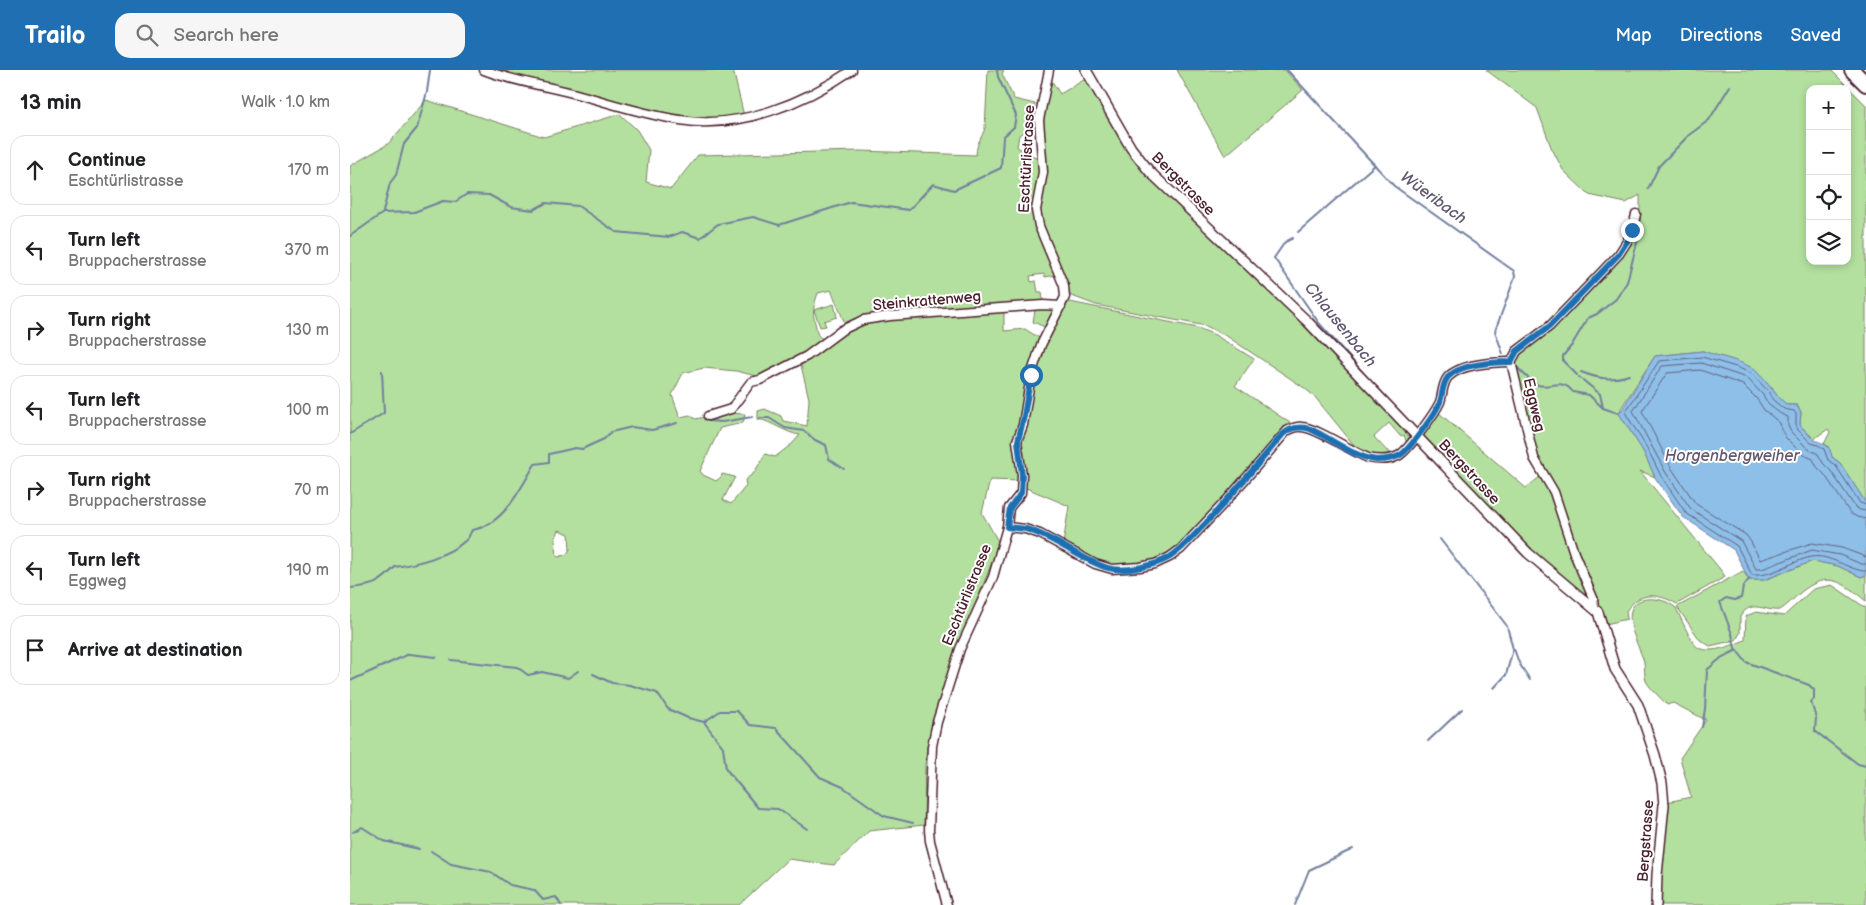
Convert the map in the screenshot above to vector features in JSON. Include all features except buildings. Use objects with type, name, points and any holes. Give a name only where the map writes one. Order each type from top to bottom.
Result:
[{"type":"highway","points":[[1852,70],[1866,84]]},
{"type":"street","points":[[484,70],[505,78],[579,94],[632,110],[681,120],[707,122],[734,120],[782,106],[834,82],[852,70]]},
{"type":"street","name":"Eschtürlistrasse","points":[[947,905],[930,841],[932,740],[960,650],[993,576],[1007,527],[1010,508],[1021,493],[1022,475],[1018,441],[1031,375],[1041,345],[1065,297],[1064,286],[1039,226],[1036,210],[1043,172],[1039,120],[1049,70]]},
{"type":"street","name":"Bergstrasse","points":[[1086,70],[1127,142],[1150,172],[1308,322],[1528,553],[1594,608],[1602,621],[1615,669],[1638,705],[1655,755],[1662,783],[1664,805],[1656,905]]},
{"type":"street","name":"Eggweg","points":[[1594,608],[1593,598],[1574,553],[1554,492],[1534,458],[1511,362],[1517,351],[1550,326],[1619,254],[1628,240],[1636,214]]},
{"type":"street","name":"Steinkrattenweg","points":[[708,416],[731,409],[751,382],[760,380],[807,356],[842,330],[863,320],[890,316],[1033,306],[1061,306]]},
{"type":"street","points":[[1007,527],[1025,529],[1040,534],[1095,564],[1112,569],[1140,568],[1156,564],[1181,549],[1283,434],[1290,429],[1303,427],[1310,429],[1357,453],[1376,460],[1392,458],[1403,453],[1437,407],[1448,376],[1478,365],[1511,362]]},
{"type":"green space","points":[[489,70],[733,70],[744,116],[720,120],[676,118]]},
{"type":"green space","points":[[988,70],[1004,70],[1002,74],[1014,99],[1035,104],[1034,110],[1038,111],[1037,124],[1019,135],[1017,147],[1037,158],[1039,162],[1039,183],[1035,198],[1056,275],[1045,277],[1044,274],[1030,276],[1031,282],[1036,281],[1038,292],[1042,292],[1043,302],[1004,307],[1004,331],[1025,329],[1041,339],[1018,431],[1020,481],[990,480],[982,513],[999,543],[950,670],[933,722],[926,757],[924,825],[869,831],[834,865],[788,859],[739,905],[350,905],[350,166],[388,144],[426,100],[544,137],[620,114],[637,130],[649,150],[646,182],[671,189],[698,155],[860,151],[976,155],[978,143],[985,128]],"holes":[[[831,290],[846,326],[825,339],[821,338],[817,333],[814,310],[818,293]],[[799,357],[809,399],[807,426],[783,421],[781,416],[765,409],[758,411],[758,419],[800,435],[775,457],[765,454],[754,473],[745,480],[746,486],[731,504],[723,500],[735,477],[722,474],[716,481],[703,475],[700,471],[720,428],[743,423],[745,414],[726,413],[695,419],[690,415],[680,417],[672,395],[683,373],[704,368],[736,371],[761,377]],[[559,530],[569,534],[570,549],[567,554],[557,556],[555,540]]]},
{"type":"green space","points":[[1177,70],[1285,70],[1303,90],[1225,156]]},
{"type":"green space","points":[[1486,70],[1831,70],[1846,85],[1806,85],[1806,265],[1851,265],[1851,90],[1866,105],[1866,503],[1840,463],[1832,457],[1828,446],[1824,444],[1830,432],[1828,429],[1814,439],[1800,425],[1801,412],[1797,405],[1787,405],[1777,396],[1772,388],[1703,351],[1655,356],[1621,408],[1620,415],[1643,451],[1655,477],[1640,471],[1725,577],[1677,604],[1656,596],[1643,597],[1626,611],[1627,619],[1606,624],[1581,562],[1557,491],[1537,457],[1514,361],[1523,349],[1554,327],[1628,248],[1637,228],[1640,228],[1640,195],[1626,203],[1589,195],[1563,170],[1551,147],[1537,108]]},
{"type":"green space","points":[[1050,78],[1060,94],[1087,78],[1135,159],[1293,312],[1410,434],[1407,444],[1404,435],[1400,436],[1389,423],[1374,437],[1392,456],[1377,457],[1358,450],[1314,396],[1303,387],[1228,337],[1206,326],[1096,305],[1069,295],[1068,287],[1042,227],[1039,214],[1040,129]]},
{"type":"green space","points":[[1070,302],[1198,328],[1215,335],[1254,359],[1235,386],[1293,425],[1189,538],[1168,556],[1144,564],[1108,567],[1063,544],[1069,506],[1024,487],[1020,443],[1034,374],[1045,341],[1064,305]]},
{"type":"green space","points":[[834,304],[837,317],[824,321],[826,326],[820,327],[814,310]]},
{"type":"green space","points":[[1045,307],[1055,310],[1048,327],[1033,322],[1035,310]]},
{"type":"green space","points":[[1438,412],[1526,488],[1541,476],[1552,494],[1590,596],[1588,598],[1534,555],[1421,437]]},
{"type":"green space","points":[[1813,561],[1838,566],[1861,577],[1866,575],[1866,601],[1842,584],[1828,580],[1820,581],[1801,592],[1780,610],[1758,607],[1749,608],[1740,617],[1740,633],[1736,640],[1710,646],[1700,640],[1677,607],[1743,571],[1749,580],[1764,580]]},
{"type":"green space","points":[[1832,585],[1866,608],[1866,905],[1662,905],[1660,896],[1667,802],[1691,797],[1680,758],[1706,720],[1673,703],[1667,705],[1648,684],[1645,679],[1644,662],[1631,626],[1630,616],[1632,608],[1637,602],[1647,599],[1670,604],[1676,608],[1696,646],[1701,649],[1713,650],[1745,640],[1746,616],[1756,612],[1784,616],[1813,589]]},
{"type":"water","name":"Horgenbergweiher","points":[[1703,351],[1737,361],[1755,370],[1787,405],[1796,405],[1801,412],[1800,425],[1812,438],[1827,446],[1832,457],[1840,463],[1866,503],[1866,575],[1861,577],[1838,566],[1813,561],[1764,580],[1749,580],[1734,550],[1683,517],[1656,479],[1643,451],[1618,412],[1621,411],[1655,356]]},
{"type":"waterway","name":"Wüeribach","points":[[383,212],[390,183],[396,175],[404,144],[417,128],[427,92],[430,70]]},
{"type":"waterway","name":"Wüeribach","points":[[350,236],[383,213],[414,212],[443,201],[455,202],[467,194],[489,195],[511,207],[533,210],[546,203],[578,206],[616,232],[669,237],[682,232],[700,238],[718,224],[753,217],[779,225],[851,202],[909,210],[933,184],[954,190],[1001,168],[1003,137],[1014,127],[1016,115],[998,77],[997,70]]},
{"type":"waterway","name":"Wüeribach","points":[[1287,70],[1394,186],[1514,271],[1515,277],[1495,331],[1503,354]]},
{"type":"waterway","points":[[1648,189],[1659,166],[1689,135],[1709,120],[1730,86]]},
{"type":"waterway","name":"Chlausenbach","points":[[1298,232],[1375,165]]},
{"type":"waterway","points":[[1573,343],[1588,318],[1597,314],[1616,299],[1627,282],[1639,235]]},
{"type":"waterway","name":"Chlausenbach","points":[[1293,238],[1285,242],[1274,258],[1319,323],[1374,385]]},
{"type":"waterway","name":"Wüeribach","points":[[1572,345],[1563,356],[1563,361],[1577,375]]},
{"type":"waterway","name":"Wüeribach","points":[[1516,366],[1535,384],[1543,386],[1564,385],[1573,392],[1589,395],[1603,408]]},
{"type":"waterway","points":[[350,434],[384,413],[382,371]]},
{"type":"waterway","name":"Wüeribach","points":[[1581,372],[1605,378],[1629,375]]},
{"type":"waterway","name":"Wüeribach","points":[[1579,377],[1600,394],[1603,408],[1618,413]]},
{"type":"waterway","points":[[708,421],[722,422],[752,417]]},
{"type":"waterway","points":[[760,418],[769,418],[785,428],[804,431],[815,440],[826,445],[829,459],[844,469]]},
{"type":"waterway","points":[[350,588],[375,583],[395,567],[413,564],[442,555],[459,546],[467,539],[472,530],[483,527],[502,514],[517,495],[535,464],[549,462],[549,454],[575,448],[582,449],[604,439],[611,432],[632,427],[652,430],[677,423]]},
{"type":"waterway","points":[[1440,539],[1507,626],[1513,649],[1506,675],[1494,688]]},
{"type":"waterway","points":[[1749,579],[1743,587],[1741,598],[1735,600],[1726,598],[1720,602],[1735,648],[1746,662],[1809,685],[1814,690],[1814,699],[1811,702],[1816,718],[1815,731],[1858,764],[1866,766]]},
{"type":"waterway","points":[[1514,649],[1519,663],[1530,680]]},
{"type":"waterway","points":[[1702,727],[1707,670],[1721,658],[1737,650]]},
{"type":"waterway","points":[[350,681],[409,654],[436,657]]},
{"type":"waterway","points":[[451,660],[517,667],[528,675],[542,672],[568,678],[578,671]]},
{"type":"waterway","points":[[593,674],[612,683],[630,685],[657,693],[668,709],[688,718],[704,722],[720,711],[737,711],[750,725],[776,728],[820,777],[843,787],[884,816],[913,823]]},
{"type":"waterway","points":[[1428,741],[1462,709]]},
{"type":"waterway","points":[[704,722],[723,747],[726,769],[758,808],[778,809],[807,829]]},
{"type":"waterway","points":[[353,832],[362,827],[384,841],[419,849]]},
{"type":"waterway","points":[[1295,905],[1309,870],[1353,849]]},
{"type":"waterway","points":[[431,851],[451,864],[491,872],[510,885],[534,890],[543,900],[556,897],[561,905]]},
{"type":"route","points":[[1031,375],[1018,441],[1022,475],[1021,493],[1010,508],[1007,527],[1025,529],[1040,534],[1095,564],[1112,569],[1140,568],[1156,564],[1181,549],[1283,434],[1290,429],[1297,427],[1310,429],[1357,453],[1376,460],[1392,458],[1403,453],[1440,402],[1443,386],[1448,376],[1478,365],[1511,362],[1517,351],[1550,326],[1619,254],[1632,230]]}]
